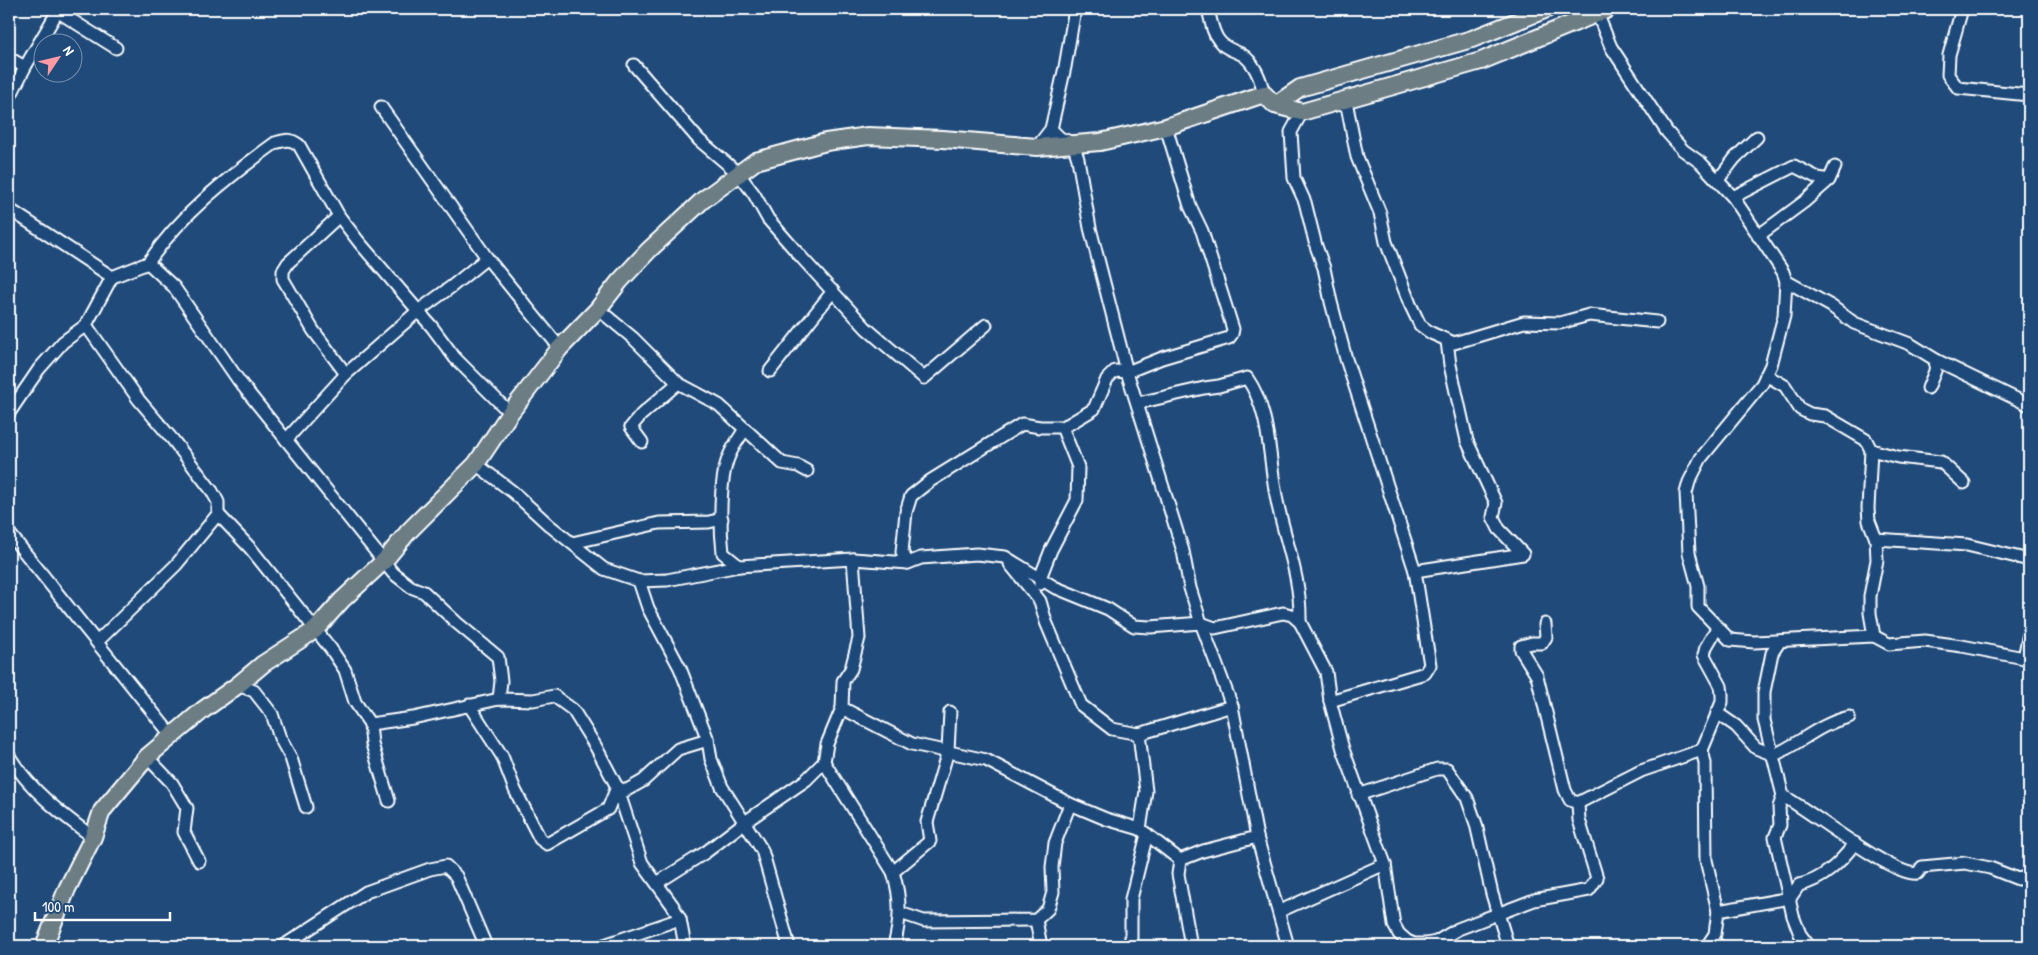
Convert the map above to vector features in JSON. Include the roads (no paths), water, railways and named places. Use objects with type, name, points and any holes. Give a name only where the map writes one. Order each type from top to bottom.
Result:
[{"type":"main road","points":[[44,946],[67,889],[93,837],[102,811],[147,757],[203,710],[238,686],[263,664],[315,630],[342,600],[385,560],[408,532],[476,464],[510,413],[560,348],[598,309],[620,282],[682,217],[756,161],[826,142],[868,136],[943,139],[1037,147],[1100,142],[1166,128],[1270,100],[1300,88],[1472,39],[1547,9]]},
{"type":"main road","points":[[1270,100],[1302,112],[1336,104],[1481,61],[1603,11]]},
{"type":"street","points":[[1037,147],[1051,129],[1065,67],[1075,9]]},
{"type":"street","points":[[1208,9],[1212,27],[1218,40],[1231,51],[1241,54],[1246,58],[1255,69],[1270,100]]},
{"type":"street","points":[[1962,9],[1949,55],[1948,75],[1958,88],[2029,95]]},
{"type":"street","points":[[9,99],[58,10],[116,48]]},
{"type":"street","points":[[1603,11],[1611,47],[1666,132],[1683,150],[1701,163],[1733,197],[1783,272],[1786,281],[1784,316],[1779,339],[1762,384],[1701,458],[1689,482],[1686,493],[1689,554],[1698,586],[1698,607],[1730,640],[1754,642],[1874,636],[1889,644],[1925,641],[2024,658],[2029,633]]},
{"type":"street","points":[[9,58],[25,67]]},
{"type":"street","points":[[634,65],[699,140],[738,173],[754,194],[768,219],[866,328],[924,378],[986,325]]},
{"type":"street","points":[[1336,104],[1347,106],[1357,157],[1380,213],[1386,242],[1420,325],[1447,341],[1454,343],[1524,322],[1560,323],[1589,314],[1657,322]]},
{"type":"street","points":[[381,107],[487,258],[560,348]]},
{"type":"street","points":[[1302,112],[1291,132],[1294,178],[1305,202],[1316,246],[1324,268],[1346,359],[1414,571],[1430,665],[1429,670],[1425,674],[1330,701]]},
{"type":"street","points":[[908,563],[902,552],[906,512],[911,496],[930,481],[1022,424],[1040,427],[1062,427],[1094,408],[1107,379],[1115,371],[1127,372],[1162,358],[1228,338],[1232,334],[1233,329],[1202,231],[1190,206],[1166,128]]},
{"type":"street","points":[[1051,129],[1060,138],[1073,144],[1078,159],[1090,228],[1127,372],[1183,551],[1190,588],[1201,623],[1232,706],[1257,837],[1280,911],[1288,946]]},
{"type":"street","points":[[1715,178],[1718,180],[1735,158],[1757,137]]},
{"type":"street","points":[[9,413],[39,369],[63,342],[86,326],[112,276],[148,263],[168,236],[196,206],[275,143],[292,140],[299,145],[339,216],[455,358],[510,413]]},
{"type":"street","points":[[1733,197],[1788,167],[1794,166],[1818,178],[1829,180]]},
{"type":"street","points":[[1758,236],[1804,202],[1829,180],[1835,167]]},
{"type":"street","points":[[9,209],[112,276]]},
{"type":"street","points":[[339,216],[288,263],[283,271],[283,279],[314,330],[346,374]]},
{"type":"street","points":[[286,440],[346,374],[418,311],[487,258]]},
{"type":"street","points":[[148,263],[174,287],[239,381],[393,572],[411,587],[424,592],[457,623],[498,657],[501,681],[499,699]]},
{"type":"street","points":[[1786,281],[1832,306],[1854,322],[1910,344],[1936,360],[2029,406]]},
{"type":"street","points":[[770,371],[833,291]]},
{"type":"street","points":[[598,309],[633,338],[678,383],[719,405],[782,464],[798,466],[807,470]]},
{"type":"street","points":[[86,326],[139,400],[212,491],[218,502],[218,514],[176,565],[97,642]]},
{"type":"street","points":[[1414,571],[1523,554],[1500,529],[1494,517],[1496,503],[1467,441],[1450,365],[1447,341]]},
{"type":"street","points":[[1928,388],[1935,371],[1936,360]]},
{"type":"street","points":[[1766,375],[1785,386],[1800,409],[1810,414],[1825,416],[1866,440],[1871,450],[1868,508],[1869,521],[1876,539],[1877,560],[1871,589],[1870,613],[1874,636]]},
{"type":"street","points":[[1138,403],[1219,386],[1247,378],[1255,390],[1262,413],[1278,509],[1296,570],[1301,599],[1300,622]]},
{"type":"street","points":[[642,442],[631,427],[641,415],[678,383]]},
{"type":"street","points":[[1062,427],[1078,467],[1077,500],[1051,550],[1040,578],[1040,601],[1046,622],[1081,705],[1112,729],[1139,734],[1232,706]]},
{"type":"street","points":[[738,566],[723,553],[722,490],[729,457],[745,429]]},
{"type":"street","points":[[1871,450],[1898,457],[1941,462],[1964,483]]},
{"type":"street","points":[[476,464],[513,492],[549,525],[604,569],[638,581],[668,580],[738,566],[853,559],[908,563],[921,558],[977,554],[1005,557],[1054,587],[1108,609],[1134,626],[1150,627],[1201,623],[1215,628],[1283,613],[1292,615],[1300,622],[1326,672],[1330,701],[1343,749],[1358,795],[1385,864],[1394,925],[1399,934],[1407,941],[1420,944],[1436,942],[1458,928],[1534,900],[1589,890],[1597,878],[1591,865],[1578,820],[1578,802]]},
{"type":"street","points":[[218,514],[252,549],[310,620],[315,630],[345,670],[355,702],[370,724],[372,744],[389,800]]},
{"type":"street","points":[[572,543],[658,523],[709,522],[722,519]]},
{"type":"street","points":[[9,533],[172,736]]},
{"type":"street","points":[[1876,539],[1967,545],[2029,560]]},
{"type":"street","points":[[1005,557],[1040,601]]},
{"type":"street","points":[[657,882],[706,852],[745,822],[806,780],[824,762],[827,744],[842,708],[843,681],[851,669],[859,638],[853,559]]},
{"type":"street","points":[[638,581],[648,608],[660,627],[680,668],[708,740],[711,759],[722,786],[762,850],[789,946]]},
{"type":"street","points":[[1545,624],[1546,637],[1542,643],[1528,644],[1522,646],[1521,650],[1537,676],[1565,790],[1570,800],[1578,802],[1641,771],[1702,750]]},
{"type":"street","points":[[1715,945],[1709,943],[1715,934],[1718,911],[1706,860],[1705,763],[1702,750],[1722,702],[1721,686],[1704,654],[1717,628]]},
{"type":"street","points":[[1780,641],[1772,653],[1764,692],[1764,720],[1783,796],[1779,807],[1780,825],[1775,837],[1793,916],[1800,934],[1809,946]]},
{"type":"street","points":[[238,686],[254,691],[272,714],[280,738],[291,758],[306,807]]},
{"type":"street","points":[[370,724],[413,718],[499,699],[533,700],[554,696],[573,710],[617,787],[642,863],[657,882],[680,919],[685,946]]},
{"type":"street","points":[[469,705],[502,756],[515,790],[540,839],[547,844],[608,809],[617,787]]},
{"type":"street","points":[[842,708],[912,744],[986,760],[1070,804],[1144,832],[1180,860]]},
{"type":"street","points":[[893,872],[930,841],[927,822],[948,751],[950,712]]},
{"type":"street","points":[[1717,713],[1736,726],[1756,748],[1774,755],[1786,750],[1818,728],[1835,720],[1849,717]]},
{"type":"street","points":[[1131,946],[1131,899],[1144,832],[1146,791],[1139,734]]},
{"type":"street","points":[[617,787],[625,791],[643,781],[678,749],[708,740]]},
{"type":"street","points":[[9,756],[17,769],[50,805],[93,837]]},
{"type":"street","points":[[147,757],[172,783],[187,808],[184,832],[199,861]]},
{"type":"street","points":[[824,762],[893,872],[899,892],[900,913],[894,946]]},
{"type":"street","points":[[1358,795],[1437,769],[1447,769],[1467,798],[1476,824],[1492,894],[1500,914],[1508,946]]},
{"type":"street","points":[[1783,796],[1882,860],[1913,874],[1922,867],[1965,863],[1990,868],[2018,879],[2029,876]]},
{"type":"street","points":[[900,913],[924,921],[1036,920],[1048,909],[1053,892],[1052,867],[1055,843],[1070,804]]},
{"type":"street","points":[[1180,860],[1203,851],[1257,837]]},
{"type":"street","points":[[1718,911],[1790,898],[1799,886],[1813,882],[1827,873],[1845,857],[1855,843]]},
{"type":"street","points":[[1180,860],[1180,883],[1191,946]]},
{"type":"street","points":[[1280,911],[1385,864]]},
{"type":"street","points":[[283,946],[366,892],[430,869],[446,866],[456,876],[486,946]]},
{"type":"street","points":[[600,946],[680,919]]},
{"type":"street","points":[[1036,920],[1041,946]]}]
